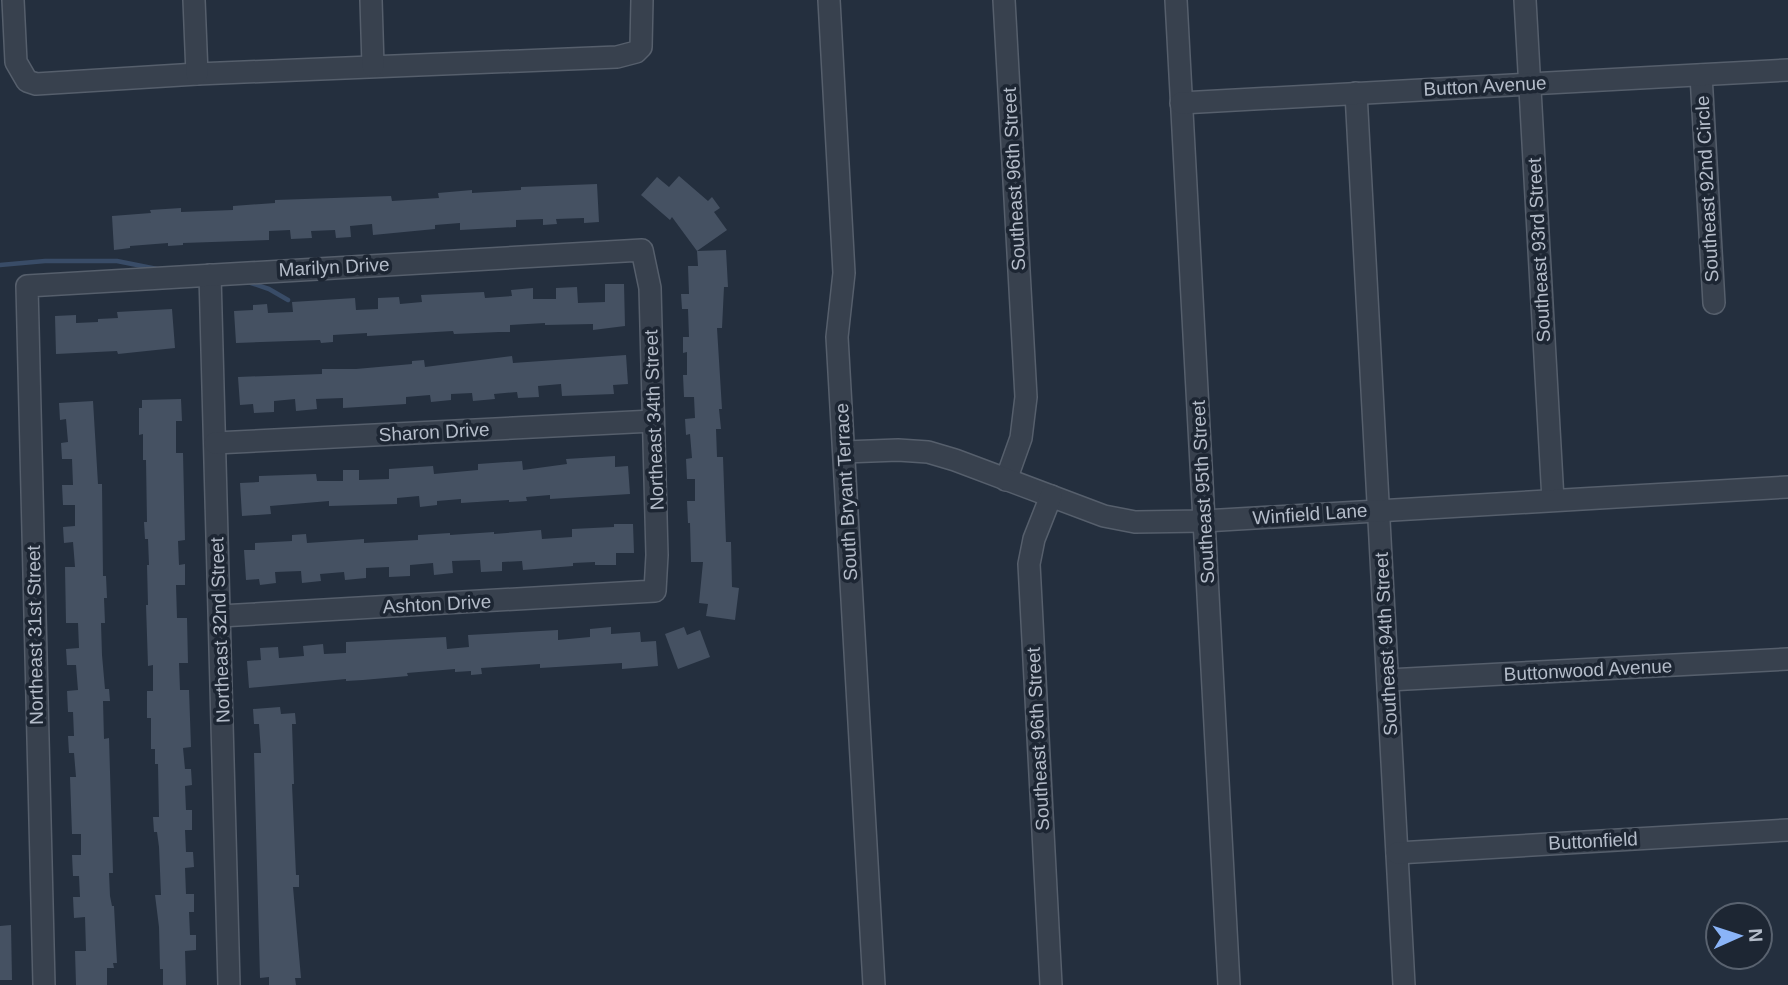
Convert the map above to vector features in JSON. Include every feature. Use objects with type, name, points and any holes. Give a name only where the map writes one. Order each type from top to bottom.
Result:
[{"type":"street","points":[[13,0],[16,62],[27,81],[36,84],[627,55],[641,47],[642,0]]},
{"type":"street","points":[[194,0],[197,74]]},
{"type":"street","points":[[370,0],[373,66]]},
{"type":"street","name":"South Bryant Terrace","points":[[829,0],[844,256],[837,337],[874,985]]},
{"type":"street","name":"Southeast 96th Street","points":[[1004,0],[1026,397],[1021,438],[1006,481]]},
{"type":"street","name":"Southeast 95th Street","points":[[1175,0],[1229,985]]},
{"type":"street","name":"Southeast 93rd Street","points":[[1525,0],[1553,500]]},
{"type":"street","name":"Button Avenue","points":[[1181,103],[1788,70]]},
{"type":"street","name":"Southeast 92nd Circle","points":[[1701,75],[1714,303]]},
{"type":"street","name":"Southeast 94th Street","points":[[1356,93],[1404,985]]},
{"type":"street","name":"Marilyn Drive","points":[[27,286],[56,282],[642,250]]},
{"type":"street","name":"Northeast 34th Street","points":[[642,250],[650,288],[657,555],[655,591]]},
{"type":"street","name":"Northeast 32nd Street","points":[[210,275],[229,985]]},
{"type":"street","name":"Northeast 31st Street","points":[[27,286],[44,985]]},
{"type":"street","name":"Sharon Drive","points":[[215,443],[653,421]]},
{"type":"street","name":"Winfield Lane","points":[[844,452],[928,452],[1104,516],[1135,522],[1204,521],[1788,487]]},
{"type":"street","name":"Southeast 96th Street","points":[[1051,496],[1034,539],[1029,564],[1051,985]]},
{"type":"street","name":"Ashton Drive","points":[[219,616],[655,591]]},
{"type":"street","name":"Buttonwood Avenue","points":[[1388,680],[1788,659]]},
{"type":"street","name":"Buttonfield","points":[[1397,853],[1788,831]]},
{"type":"building","points":[[679,176],[708,201],[712,197],[720,208],[714,212],[727,230],[697,251],[672,217],[670,220],[641,195],[657,177],[669,187]]},
{"type":"building","points":[[597,184],[599,222],[584,223],[584,218],[556,219],[557,224],[543,225],[543,219],[516,220],[516,227],[460,230],[460,223],[435,225],[435,229],[373,235],[372,224],[350,226],[351,237],[336,238],[335,230],[311,231],[312,238],[291,239],[290,230],[269,231],[269,240],[183,243],[168,246],[168,243],[114,250],[112,216],[151,213],[150,210],[233,210],[233,206],[275,203],[275,200],[391,196],[392,201],[439,198],[438,193],[472,190],[472,193],[521,190],[521,187]]},
{"type":"building","points":[[726,250],[728,287],[724,287],[722,328],[717,328],[721,429],[716,429],[717,457],[723,457],[726,542],[731,542],[732,587],[739,588],[735,620],[706,616],[708,604],[699,603],[703,562],[691,562],[687,501],[695,501],[695,479],[687,479],[686,459],[692,458],[690,434],[686,435],[685,419],[695,418],[694,397],[684,397],[683,375],[687,375],[687,352],[683,353],[683,337],[689,337],[688,309],[682,309],[681,294],[689,294],[688,266],[698,266],[697,251]]},
{"type":"building","points":[[605,284],[624,284],[625,326],[593,330],[593,324],[545,323],[510,325],[510,332],[454,334],[453,331],[367,336],[367,333],[333,335],[333,342],[321,343],[320,340],[236,343],[234,311],[253,310],[253,305],[267,304],[268,313],[293,312],[292,302],[355,298],[356,310],[378,309],[378,298],[399,297],[400,304],[422,302],[421,295],[484,292],[485,298],[512,296],[511,290],[533,288],[533,299],[556,299],[556,288],[577,287],[578,303],[605,302]]},
{"type":"building","points":[[172,309],[175,348],[118,354],[117,351],[56,354],[55,316],[76,315],[76,323],[98,322],[98,319],[118,318],[117,312]]},
{"type":"building","points":[[626,355],[628,384],[613,385],[614,394],[562,396],[561,384],[538,386],[539,397],[518,398],[517,392],[494,394],[495,399],[473,401],[472,393],[451,394],[451,400],[431,402],[430,395],[406,397],[406,404],[343,408],[343,398],[316,399],[317,409],[296,411],[295,399],[274,401],[274,412],[254,413],[253,404],[240,405],[238,377],[322,374],[322,369],[356,369],[412,364],[412,361],[424,360],[425,367],[512,356],[513,363]]},
{"type":"building","points":[[181,399],[182,421],[176,421],[176,453],[183,453],[185,540],[178,541],[179,565],[185,564],[185,585],[176,585],[177,618],[187,618],[188,663],[179,663],[180,690],[189,690],[191,747],[183,748],[185,769],[191,769],[192,785],[185,786],[186,810],[192,810],[192,830],[185,830],[186,852],[193,852],[194,867],[185,868],[186,894],[194,894],[194,912],[189,912],[190,935],[196,935],[196,950],[185,951],[186,985],[163,985],[155,895],[161,895],[159,847],[153,817],[159,817],[158,764],[155,764],[155,749],[151,749],[151,718],[147,718],[147,691],[153,691],[153,665],[148,666],[146,605],[149,565],[144,522],[147,522],[146,460],[143,460],[143,434],[139,435],[139,408],[142,408],[142,400]]},
{"type":"building","points":[[93,401],[98,484],[102,484],[103,576],[106,576],[107,598],[104,598],[105,623],[101,623],[105,689],[109,689],[110,701],[103,701],[104,739],[109,738],[113,873],[109,873],[117,963],[113,963],[114,968],[107,968],[107,985],[76,985],[75,951],[86,951],[85,917],[74,918],[73,897],[80,897],[79,876],[73,876],[72,855],[81,855],[81,834],[72,834],[70,777],[76,777],[74,753],[69,753],[68,736],[74,736],[73,712],[68,712],[67,691],[78,690],[76,665],[67,665],[66,649],[79,648],[78,623],[66,623],[65,567],[75,567],[73,542],[64,543],[63,527],[75,526],[75,505],[63,505],[62,485],[73,485],[72,459],[62,459],[61,443],[68,442],[66,419],[60,420],[59,403]]},
{"type":"building","points":[[615,456],[615,467],[628,466],[630,494],[550,499],[550,495],[509,502],[461,503],[461,499],[437,501],[437,505],[420,507],[419,496],[397,498],[397,504],[329,506],[329,501],[270,506],[271,514],[242,516],[240,483],[259,482],[259,476],[316,474],[317,481],[343,481],[343,470],[359,470],[359,480],[389,479],[389,469],[433,466],[434,474],[478,470],[478,464],[522,461],[523,470],[567,464],[566,459]]},
{"type":"building","points":[[614,524],[633,524],[634,553],[616,553],[616,565],[573,563],[573,566],[523,570],[522,561],[502,562],[502,571],[481,572],[480,560],[452,561],[453,573],[434,575],[433,563],[410,565],[410,576],[389,577],[389,567],[366,568],[366,578],[345,580],[344,572],[320,574],[321,581],[302,583],[301,571],[275,572],[276,583],[260,585],[259,579],[246,580],[244,550],[255,550],[255,543],[292,541],[292,535],[306,534],[307,543],[364,539],[364,543],[418,540],[418,535],[541,530],[542,539],[572,537],[572,529],[614,527]]},
{"type":"building","points":[[611,627],[611,634],[640,632],[641,642],[656,641],[658,666],[622,669],[622,663],[540,668],[540,664],[481,668],[482,674],[471,675],[471,671],[455,672],[455,669],[407,673],[408,676],[249,688],[247,661],[261,660],[260,648],[278,647],[279,658],[304,656],[303,646],[323,644],[324,654],[346,653],[346,642],[446,637],[447,649],[469,647],[468,635],[558,630],[558,640],[590,637],[590,629]]},
{"type":"building","points":[[684,627],[687,635],[700,630],[710,657],[678,669],[665,634]]},
{"type":"building","points":[[280,707],[281,714],[295,713],[296,724],[292,724],[292,784],[296,875],[299,875],[299,887],[293,887],[301,978],[295,978],[296,985],[269,985],[269,977],[260,978],[254,753],[261,753],[259,724],[254,724],[253,709]]},
{"type":"building","points":[[11,925],[12,980],[0,980],[0,926]]},
{"type":"waterway","points":[[0,265],[45,261],[117,261],[157,269]]},
{"type":"waterway","points":[[248,282],[269,289],[288,300]]}]
